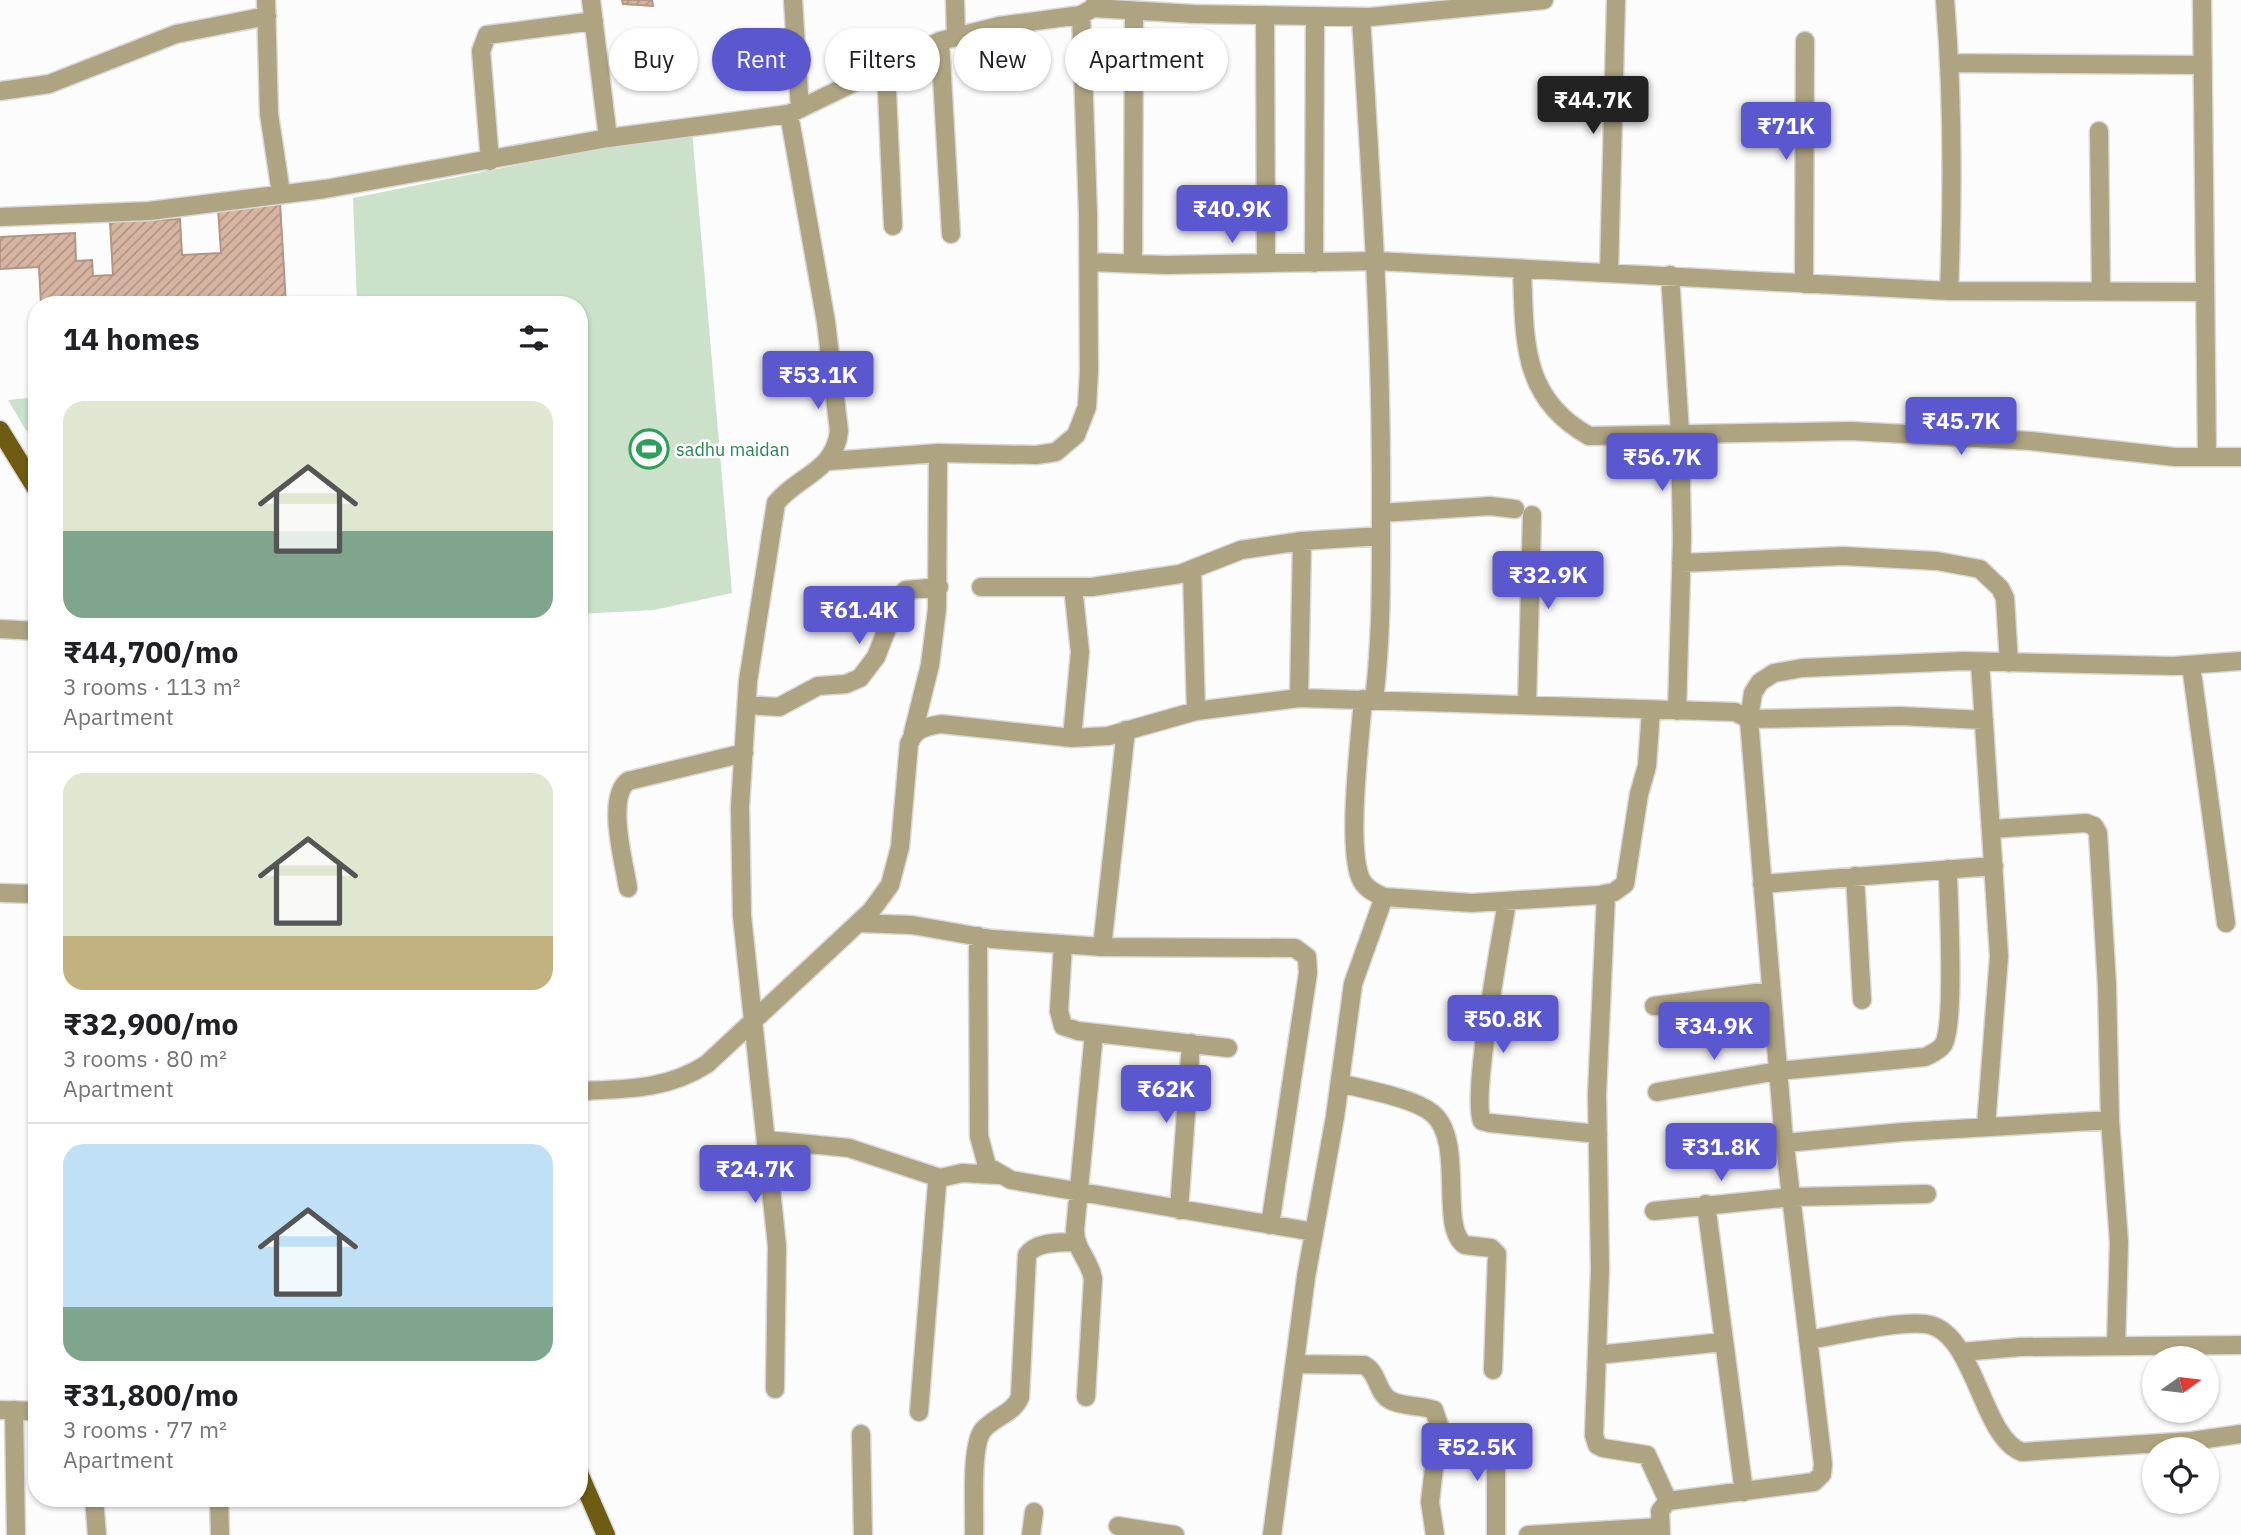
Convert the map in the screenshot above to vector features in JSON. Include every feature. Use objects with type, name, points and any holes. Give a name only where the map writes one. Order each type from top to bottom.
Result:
[{"type":"main road","points":[[0,430],[28,475]]},
{"type":"main road","points":[[588,1493],[606,1535]]},
{"type":"street","points":[[591,0],[608,138]]},
{"type":"street","points":[[775,1390],[778,1246],[742,916],[740,807],[747,705],[776,503],[788,488],[830,461],[837,449],[838,409],[794,111],[793,0]]},
{"type":"street","points":[[951,234],[948,39],[955,0]]},
{"type":"street","points":[[940,43],[999,26],[1090,8],[1265,15],[1325,11],[1361,17],[1434,5],[1545,0]]},
{"type":"street","points":[[1609,273],[1616,0]]},
{"type":"street","points":[[1945,0],[1950,63],[1952,209],[1949,290]]},
{"type":"street","points":[[2202,0],[2207,457]]},
{"type":"street","points":[[0,91],[49,84],[176,34],[266,8],[269,114],[281,193]]},
{"type":"street","points":[[830,461],[938,453],[1036,455],[1056,452],[1076,435],[1087,407],[1090,371],[1090,8]]},
{"type":"street","points":[[1133,11],[1133,264]]},
{"type":"street","points":[[1314,263],[1325,11]]},
{"type":"street","points":[[1265,15],[1266,263]]},
{"type":"street","points":[[1361,17],[1376,261],[1381,537],[1380,654],[1369,700],[1356,800],[1360,878],[1371,892],[1384,898],[1507,902],[1606,894],[1625,884],[1639,794],[1647,766],[1651,710]]},
{"type":"street","points":[[490,161],[481,51],[487,35],[594,21]]},
{"type":"street","points":[[1804,284],[1805,41]]},
{"type":"street","points":[[1950,63],[2203,65]]},
{"type":"street","points":[[0,217],[149,211],[281,193],[490,161],[608,138],[794,111],[837,91]]},
{"type":"street","points":[[887,91],[893,226]]},
{"type":"street","points":[[2099,131],[2101,292]]},
{"type":"street","points":[[1089,262],[1133,264],[1376,261],[1949,290],[2205,292]]},
{"type":"street","points":[[1522,270],[1525,350],[1531,369],[1541,391],[1572,427],[1589,436],[1602,438],[1680,433],[1851,431],[2032,441],[2175,457],[2241,457]]},
{"type":"street","points":[[1670,275],[1680,433],[1681,563],[1677,711]]},
{"type":"street","points":[[588,1091],[654,1087],[686,1077],[707,1063],[858,923],[890,885],[900,847],[909,744],[930,665],[939,587],[938,453]]},
{"type":"street","points":[[1381,513],[1490,506],[1523,512],[1527,705]]},
{"type":"street","points":[[981,587],[1092,587],[1192,570],[1241,550],[1302,541],[1381,537]]},
{"type":"street","points":[[1299,698],[1302,541]]},
{"type":"street","points":[[1681,563],[1843,556],[1937,561],[1980,569],[2000,588],[2005,598],[2009,663]]},
{"type":"street","points":[[1192,570],[1196,711]]},
{"type":"street","points":[[747,705],[779,707],[818,687],[846,684],[860,678],[876,657],[899,598],[906,590],[939,587]]},
{"type":"street","points":[[1072,738],[1080,652],[1073,587]]},
{"type":"street","points":[[0,629],[28,631]]},
{"type":"street","points":[[1528,1535],[1660,1531],[1660,1511],[1668,1501],[1814,1482],[1822,1474],[1785,1143],[1748,719],[1753,693],[1760,682],[1774,673],[1802,668],[1980,662],[2191,665],[2241,661]]},
{"type":"street","points":[[1980,662],[1998,956],[1986,1126]]},
{"type":"street","points":[[2191,665],[2226,923]]},
{"type":"street","points":[[913,733],[941,724],[1072,738],[1108,736],[1196,711],[1299,698],[1735,712],[1748,719],[1900,716],[1984,720]]},
{"type":"street","points":[[1102,947],[1126,730]]},
{"type":"street","points":[[628,888],[618,822],[617,797],[620,787],[628,781],[744,753]]},
{"type":"street","points":[[1992,829],[2086,823],[2094,826],[2098,833],[2107,986],[2110,1120],[2119,1242],[2116,1346]]},
{"type":"street","points":[[1762,884],[1994,866]]},
{"type":"street","points":[[1657,1092],[1778,1071],[1925,1057],[1943,1045],[1949,1001],[1948,869]]},
{"type":"street","points":[[1855,876],[1862,1000]]},
{"type":"street","points":[[0,893],[28,894]]},
{"type":"street","points":[[1606,894],[1598,1134],[1600,1269],[1594,1435],[1597,1445],[1647,1455],[1653,1463],[1668,1501]]},
{"type":"street","points":[[1272,1535],[1314,1232],[1340,1083],[1353,984],[1384,898]]},
{"type":"street","points":[[1507,902],[1480,1080],[1478,1112],[1482,1121],[1490,1124],[1598,1134]]},
{"type":"street","points":[[858,923],[912,925],[978,936],[1102,947],[1295,948],[1307,957],[1308,973],[1270,1225]]},
{"type":"street","points":[[978,936],[979,1136],[988,1166],[997,1175]]},
{"type":"street","points":[[1063,944],[1059,1012],[1063,1026],[1094,1033],[1228,1048]]},
{"type":"street","points":[[1654,1006],[1771,991]]},
{"type":"street","points":[[1086,1397],[1093,1279],[1091,1268],[1075,1242],[1077,1192],[1094,1033]]},
{"type":"street","points":[[1179,1209],[1191,1043]]},
{"type":"street","points":[[1340,1083],[1420,1105],[1441,1121],[1449,1153],[1455,1234],[1465,1245],[1491,1248],[1497,1254],[1493,1370]]},
{"type":"street","points":[[1785,1143],[1986,1126],[2110,1120]]},
{"type":"street","points":[[768,1140],[849,1148],[940,1178],[962,1173],[997,1175],[1077,1192],[1314,1232]]},
{"type":"street","points":[[919,1412],[934,1195],[940,1178]]},
{"type":"street","points":[[1654,1211],[1792,1197],[1927,1194]]},
{"type":"street","points":[[1706,1204],[1744,1492]]},
{"type":"street","points":[[974,1535],[978,1439],[992,1422],[1017,1405],[1020,1397],[1027,1255],[1031,1249],[1038,1246],[1075,1242]]},
{"type":"street","points":[[1808,1340],[1927,1324],[1940,1330],[1961,1352],[2010,1448],[2022,1452],[2192,1441],[2241,1434]]},
{"type":"street","points":[[1597,1355],[1723,1342]]},
{"type":"street","points":[[1961,1352],[2020,1347],[2241,1345]]},
{"type":"street","points":[[1295,1364],[1356,1363],[1371,1369],[1382,1394],[1391,1401],[1434,1410],[1439,1425],[1430,1502],[1435,1535]]},
{"type":"street","points":[[16,1535],[7,1410],[28,1411]]},
{"type":"street","points":[[861,1434],[863,1535]]},
{"type":"street","points":[[1436,1450],[1490,1459],[1496,1466],[1496,1535]]},
{"type":"street","points":[[95,1507],[97,1535]]},
{"type":"street","points":[[219,1507],[220,1535]]},
{"type":"street","points":[[1031,1535],[1034,1512]]},
{"type":"street","points":[[1118,1526],[1175,1535]]},
{"type":"green space","name":"sadhu maidan","points":[[692,130],[732,593],[654,610],[588,614],[588,296],[357,296],[353,198]]},
{"type":"green space","points":[[28,398],[28,434],[8,400]]},
{"type":"building","points":[[622,0],[652,0],[653,6],[623,4]]},
{"type":"building","points":[[280,203],[286,296],[41,296],[39,267],[0,269],[0,237],[75,233],[76,261],[92,260],[93,276],[113,275],[110,222],[180,219],[182,255],[221,253],[218,207]]},
{"type":"place","name":"sadhu maidan","points":[[649,449]]}]
